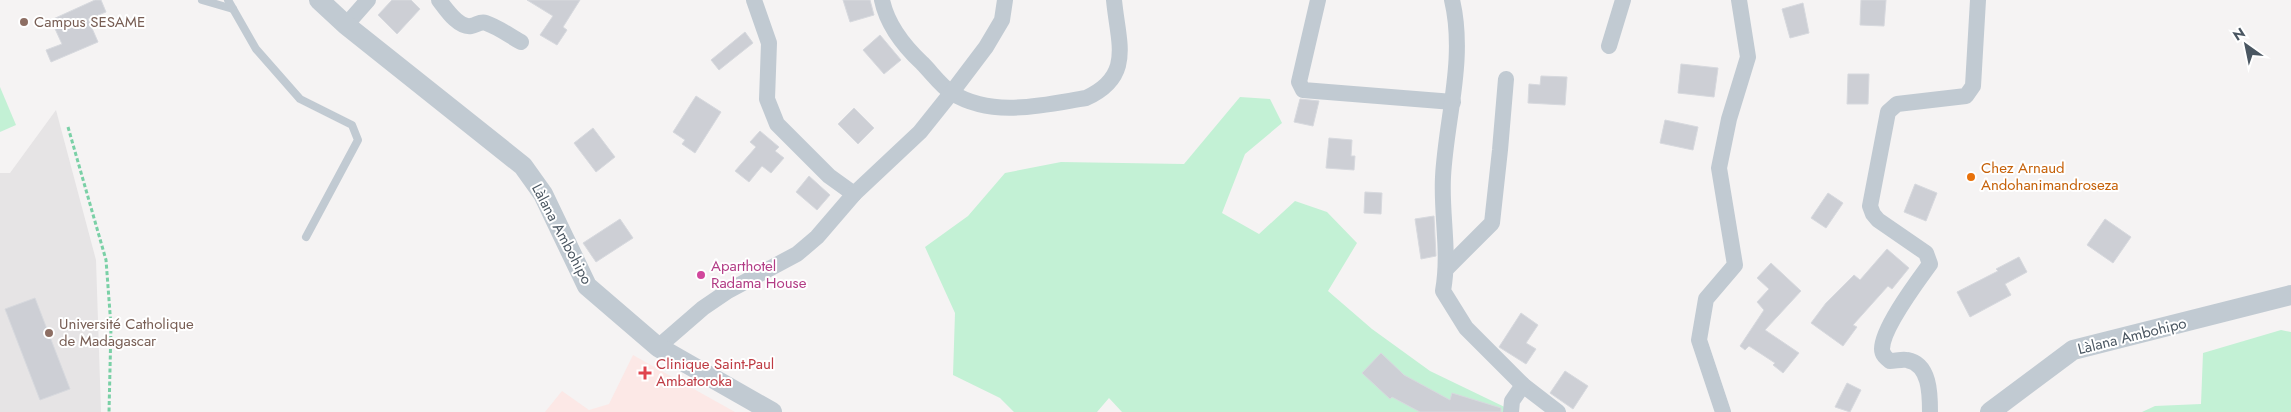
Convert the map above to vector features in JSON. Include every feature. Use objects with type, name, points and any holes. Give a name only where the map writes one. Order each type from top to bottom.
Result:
[{"type":"street","name":"Làlana Ambohipo","points":[[319,0],[346,25],[523,166],[543,194],[587,286],[658,347],[772,412]]},
{"type":"street","points":[[346,25],[368,0]]},
{"type":"street","points":[[440,0],[448,12],[462,24],[471,26],[480,22],[487,23],[521,42]]},
{"type":"street","points":[[754,0],[769,43],[767,99],[777,124],[829,176],[854,194]]},
{"type":"street","points":[[882,0],[884,12],[909,51],[952,92],[981,105],[1015,109],[1086,98],[1097,93],[1116,75],[1120,64],[1114,0]]},
{"type":"street","points":[[658,347],[703,308],[728,291],[797,254],[817,237],[854,194],[920,132],[952,92],[986,47],[1002,20],[1005,0]]},
{"type":"street","points":[[1318,0],[1299,82],[1303,90],[1453,102]]},
{"type":"street","points":[[1452,0],[1458,30],[1453,102],[1443,178],[1447,268],[1443,291],[1466,328],[1523,386],[1558,412]]},
{"type":"street","points":[[1609,46],[1624,0]]},
{"type":"street","points":[[1723,412],[1699,340],[1706,299],[1735,265],[1720,168],[1729,119],[1748,57],[1739,0]]},
{"type":"street","points":[[1930,412],[1930,391],[1926,378],[1917,365],[1907,360],[1890,361],[1884,357],[1882,350],[1886,332],[1930,264],[1929,260],[1926,253],[1878,220],[1870,206],[1888,112],[1897,104],[1966,96],[1974,86],[1978,0]]},
{"type":"street","points":[[1447,268],[1492,223],[1506,78]]},
{"type":"street","name":"Làlana Ambohipo","points":[[1990,412],[2073,350],[2291,296]]},
{"type":"street","points":[[1511,412],[1512,401],[1523,386]]},
{"type":"lane","points":[[202,0],[233,9]]},
{"type":"lane","points":[[228,0],[256,49],[300,99],[352,125],[358,140],[306,237]]},
{"type":"path","points":[[68,127],[106,260],[111,326],[110,412]]},
{"type":"shaded area","name":"Université Catholique de Madagascar","points":[[56,110],[96,260],[101,412],[0,412],[0,173],[10,173]]},
{"type":"shaded area","name":"Clinique Saint-Paul Ambatoroka","points":[[633,355],[735,412],[545,412],[562,391],[589,410],[609,404]]},
{"type":"green space","points":[[0,87],[16,125],[0,132]]},
{"type":"green space","points":[[1240,97],[1270,99],[1282,123],[1245,154],[1222,213],[1259,234],[1295,201],[1327,212],[1357,243],[1328,291],[1372,329],[1430,371],[1515,412],[1122,412],[1109,398],[1097,412],[1014,412],[1000,398],[953,375],[955,313],[925,247],[968,216],[1005,173],[1061,162],[1184,164]]},
{"type":"green space","points":[[2281,330],[2291,332],[2291,412],[2142,412],[2155,406],[2201,404],[2203,353]]},
{"type":"building","points":[[95,0],[101,0],[106,12],[88,19],[98,42],[51,62],[46,50],[62,44],[51,20]]},
{"type":"building","points":[[392,0],[411,0],[420,9],[397,34],[378,15]]},
{"type":"building","points":[[527,0],[580,0],[563,27],[567,30],[557,45],[540,35],[553,16]]},
{"type":"building","points":[[843,0],[870,0],[874,15],[850,22]]},
{"type":"building","points":[[1861,0],[1886,0],[1884,26],[1860,25]]},
{"type":"building","points":[[1803,3],[1809,33],[1790,38],[1782,9]]},
{"type":"building","points":[[745,32],[753,43],[719,70],[711,60]]},
{"type":"building","points":[[880,35],[901,60],[884,74],[863,50]]},
{"type":"building","points":[[1681,64],[1718,68],[1714,97],[1678,93]]},
{"type":"building","points":[[1848,74],[1869,74],[1868,104],[1847,104]]},
{"type":"building","points":[[1541,76],[1567,77],[1565,105],[1528,103],[1529,84],[1540,85]]},
{"type":"building","points":[[696,96],[721,112],[695,153],[682,144],[685,140],[673,132]]},
{"type":"building","points":[[1300,99],[1319,101],[1313,126],[1294,122]]},
{"type":"building","points":[[854,108],[874,128],[858,144],[838,124]]},
{"type":"building","points":[[1665,120],[1698,127],[1693,150],[1660,143]]},
{"type":"building","points":[[593,128],[615,157],[596,172],[574,143]]},
{"type":"building","points":[[760,131],[779,147],[775,151],[784,158],[771,173],[762,166],[749,182],[735,171],[756,147],[750,142]]},
{"type":"building","points":[[1329,138],[1352,140],[1351,156],[1355,156],[1354,170],[1326,168]]},
{"type":"building","points":[[809,176],[830,195],[817,210],[796,192]]},
{"type":"building","points":[[1915,184],[1937,193],[1926,221],[1904,212]]},
{"type":"building","points":[[1365,192],[1382,193],[1381,214],[1364,213]]},
{"type":"building","points":[[1828,193],[1843,203],[1826,228],[1811,218]]},
{"type":"building","points":[[1434,216],[1436,256],[1421,259],[1415,219]]},
{"type":"building","points":[[620,219],[633,238],[596,262],[583,243]]},
{"type":"building","points":[[2105,219],[2131,237],[2113,263],[2087,245]]},
{"type":"building","points":[[1887,249],[1909,268],[1892,289],[1888,286],[1853,325],[1857,327],[1843,346],[1811,323],[1826,303],[1854,275],[1860,280]]},
{"type":"building","points":[[2019,257],[2027,272],[2005,284],[2011,295],[1970,317],[1957,292],[1998,271],[1996,269]]},
{"type":"building","points":[[1771,263],[1801,291],[1765,330],[1799,353],[1783,373],[1773,365],[1775,363],[1749,346],[1745,350],[1740,346],[1764,310],[1757,302],[1769,289],[1757,278]]},
{"type":"building","points":[[35,298],[70,389],[40,400],[5,309]]},
{"type":"building","points":[[1521,313],[1538,325],[1526,343],[1536,349],[1526,364],[1499,347]]},
{"type":"building","points":[[1381,353],[1404,375],[1450,400],[1452,393],[1501,408],[1501,412],[1420,412],[1392,397],[1390,399],[1362,373]]},
{"type":"building","points":[[1565,371],[1588,386],[1573,409],[1550,393]]},
{"type":"building","points":[[1847,383],[1861,390],[1850,412],[1835,407]]},
{"type":"place","name":"Campus SESAME","points":[[24,22]]},
{"type":"place","name":"Chez Arnaud Andohanimandroseza","points":[[1971,177]]},
{"type":"place","name":"Aparthotel Radama House","points":[[701,275]]},
{"type":"place","name":"Université Catholique de Madagascar","points":[[49,333]]},
{"type":"place","name":"Clinique Saint-Paul Ambatoroka","points":[[645,373]]}]
